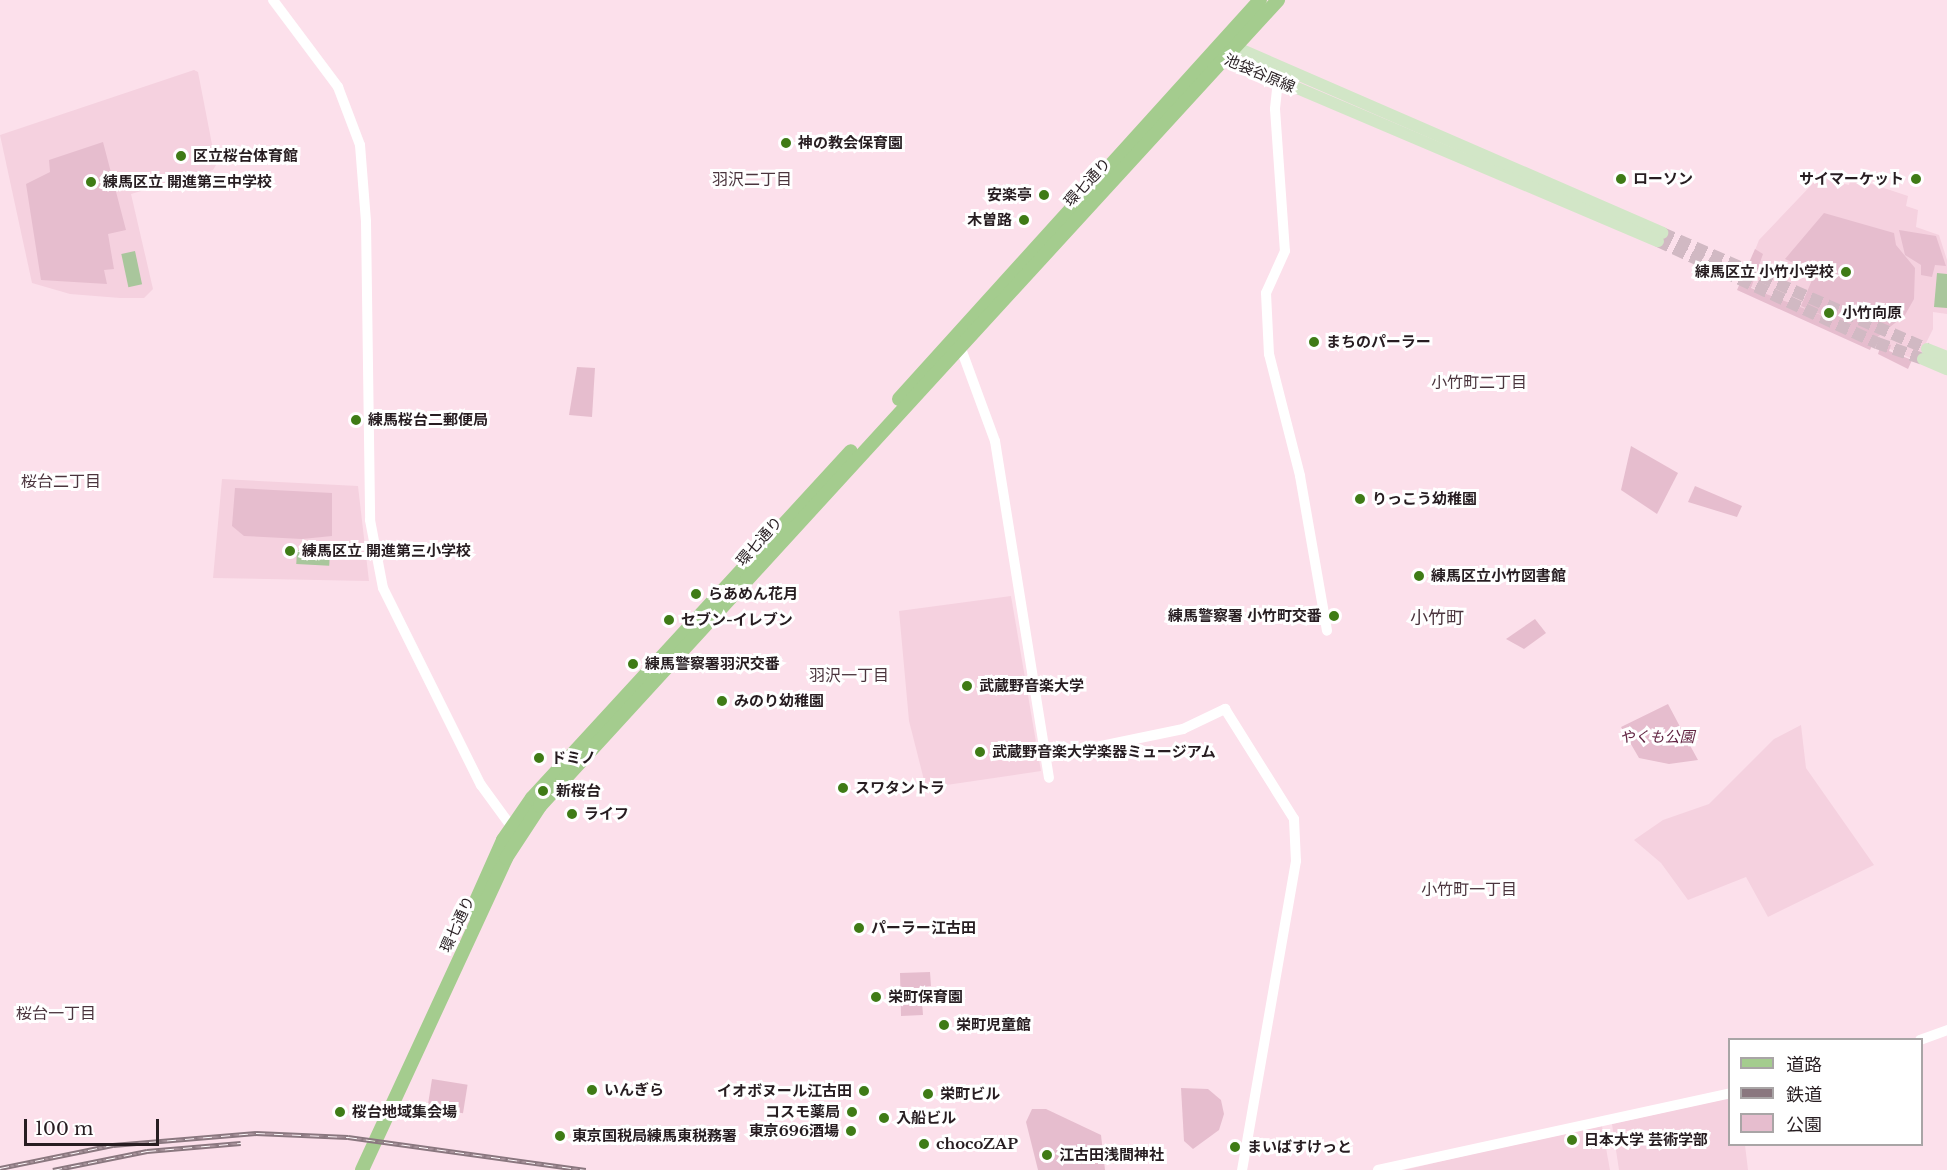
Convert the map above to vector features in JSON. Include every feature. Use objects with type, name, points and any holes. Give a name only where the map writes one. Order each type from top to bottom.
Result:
[{"type":"main road","name":"環七通り","points":[[514,832],[960,346],[1219,55],[1260,0]]},
{"type":"main road","name":"環七通り","points":[[352,1170],[532,798],[1219,55],[1235,47],[1278,0]]},
{"type":"main road","name":"池袋谷原線","points":[[1219,55],[1660,237],[1235,47]]},
{"type":"main road","points":[[1270,63],[1278,80]]},
{"type":"main road","points":[[1947,357],[1925,354],[1947,369]]},
{"type":"main road","name":"環七通り","points":[[362,1170],[478,908]]},
{"type":"street","points":[[273,0],[338,87],[360,146],[366,222],[370,520],[383,588],[452,730],[514,832]]},
{"type":"street","points":[[1278,80],[1275,109],[1285,251],[1266,292],[1269,358],[1300,477],[1327,631]]},
{"type":"street","points":[[960,346],[995,441],[1048,757],[1049,778]]},
{"type":"street","points":[[1048,757],[1183,729],[1225,709],[1294,819],[1296,861],[1242,1170]]},
{"type":"street","points":[[1923,1039],[1947,1030]]},
{"type":"street","points":[[1378,1170],[1728,1093]]},
{"type":"shaded area","name":"練馬区立 開進第三中学校","points":[[194,70],[198,72],[216,165],[213,170],[131,194],[153,289],[144,298],[120,298],[70,294],[32,283],[0,135]]},
{"type":"shaded area","name":"練馬区立 小竹小学校","points":[[1819,177],[1849,185],[1851,177],[1908,196],[1906,206],[1918,210],[1916,227],[1939,235],[1947,260],[1947,314],[1933,312],[1933,329],[1917,361],[1742,283],[1759,240]]},
{"type":"shaded area","points":[[135,251],[142,284],[128,287],[121,254]]},
{"type":"shaded area","points":[[1937,273],[1947,274],[1947,308],[1934,307]]},
{"type":"shaded area","name":"練馬区立 開進第三小学校","points":[[222,479],[358,486],[369,581],[213,578]]},
{"type":"shaded area","points":[[297,550],[330,552],[329,566],[296,564]]},
{"type":"shaded area","name":"武蔵野音楽大学","points":[[1011,596],[1041,771],[926,788],[909,721],[899,611]]},
{"type":"shaded area","points":[[1801,725],[1806,768],[1874,865],[1768,917],[1746,877],[1688,900],[1661,863],[1634,840],[1663,820],[1709,804],[1774,739]]},
{"type":"shaded area","points":[[1728,1098],[1728,1146],[1745,1146],[1748,1170],[1619,1170],[1612,1124]]},
{"type":"shaded area","name":"日本大学 芸術学部","points":[[1602,1126],[1610,1170],[1404,1170],[1485,1151]]},
{"type":"green space","points":[[103,142],[126,230],[108,234],[114,269],[104,270],[107,284],[41,280],[26,184],[50,172],[49,160]]},
{"type":"green space","points":[[1824,213],[1894,233],[1896,245],[1915,268],[1914,299],[1905,315],[1875,339],[1870,350],[1737,290],[1755,249],[1763,254],[1751,288],[1829,318],[1801,306],[1815,273],[1785,259]]},
{"type":"green space","points":[[1899,230],[1936,236],[1946,266],[1935,265],[1932,277],[1921,275],[1921,265],[1905,255]]},
{"type":"green space","points":[[1882,341],[1891,345],[1889,351],[1912,360],[1908,369],[1878,354]]},
{"type":"green space","points":[[577,367],[595,368],[592,417],[569,415]]},
{"type":"green space","points":[[1631,446],[1678,473],[1657,514],[1621,490]]},
{"type":"green space","points":[[1695,486],[1742,506],[1737,517],[1688,502]]},
{"type":"green space","points":[[235,488],[332,493],[332,536],[302,539],[244,536],[232,526]]},
{"type":"green space","points":[[1535,619],[1546,633],[1524,649],[1506,639]]},
{"type":"green space","name":"やくも公園","points":[[1668,704],[1698,760],[1669,764],[1639,758],[1621,727]]},
{"type":"green space","points":[[930,972],[931,986],[921,987],[923,1015],[901,1016],[900,973]]},
{"type":"green space","points":[[432,1079],[468,1085],[463,1113],[427,1108]]},
{"type":"green space","points":[[1181,1088],[1208,1089],[1221,1100],[1224,1114],[1219,1130],[1193,1149],[1184,1141]]},
{"type":"green space","points":[[1032,1109],[1046,1109],[1101,1135],[1105,1170],[1038,1170],[1026,1122]]},
{"type":"tunnel","points":[[1662,233],[1927,349]]},
{"type":"tunnel","points":[[1658,241],[1877,343],[1923,359]]},
{"type":"railway","points":[[0,1168],[113,1145],[256,1133],[348,1137],[586,1170]]},
{"type":"railway","points":[[53,1170],[147,1151],[241,1143]]},
{"type":"place","name":"神の教会保育園","points":[[786,143]]},
{"type":"place","name":"区立桜台体育館","points":[[181,156]]},
{"type":"place","name":"ローソン","points":[[1621,179]]},
{"type":"place","name":"サイマーケット","points":[[1916,179]]},
{"type":"place","name":"練馬区立 開進第三中学校","points":[[91,182]]},
{"type":"place","name":"安楽亭","points":[[1044,195]]},
{"type":"place","name":"木曽路","points":[[1024,220]]},
{"type":"place","name":"練馬区立 小竹小学校","points":[[1846,272]]},
{"type":"place","name":"小竹向原","points":[[1829,313]]},
{"type":"place","name":"まちのパーラー","points":[[1314,342]]},
{"type":"place","name":"練馬桜台二郵便局","points":[[356,420]]},
{"type":"place","name":"りっこう幼稚園","points":[[1360,499]]},
{"type":"place","name":"練馬区立 開進第三小学校","points":[[290,551]]},
{"type":"place","name":"練馬区立小竹図書館","points":[[1419,576]]},
{"type":"place","name":"らあめん花月","points":[[696,594]]},
{"type":"place","name":"練馬警察署 小竹町交番","points":[[1334,616]]},
{"type":"place","name":"セブン-イレブン","points":[[669,620]]},
{"type":"place","name":"練馬警察署羽沢交番","points":[[633,664]]},
{"type":"place","name":"武蔵野音楽大学","points":[[967,686]]},
{"type":"place","name":"みのり幼稚園","points":[[722,701]]},
{"type":"place","name":"武蔵野音楽大学楽器ミュージアム","points":[[980,752]]},
{"type":"place","name":"ドミノ","points":[[539,758]]},
{"type":"place","name":"スワタントラ","points":[[843,788]]},
{"type":"place","name":"新桜台","points":[[543,791]]},
{"type":"place","name":"ライフ","points":[[572,814]]},
{"type":"place","name":"パーラー江古田","points":[[859,928]]},
{"type":"place","name":"栄町保育園","points":[[876,997]]},
{"type":"place","name":"栄町児童館","points":[[944,1025]]},
{"type":"place","name":"いんぎら","points":[[592,1090]]},
{"type":"place","name":"イオボヌール江古田","points":[[864,1091]]},
{"type":"place","name":"栄町ビル","points":[[928,1094]]},
{"type":"place","name":"桜台地域集会場","points":[[340,1112]]},
{"type":"place","name":"コスモ薬局","points":[[852,1112]]},
{"type":"place","name":"入船ビル","points":[[884,1118]]},
{"type":"place","name":"東京696酒場","points":[[851,1131]]},
{"type":"place","name":"東京国税局練馬東税務署","points":[[560,1136]]},
{"type":"place","name":"日本大学 芸術学部","points":[[1572,1140]]},
{"type":"place","name":"chocoZAP","points":[[924,1144]]},
{"type":"place","name":"まいばすけっと","points":[[1235,1147]]},
{"type":"place","name":"江古田浅間神社","points":[[1047,1155]]},
{"type":"district","name":"羽沢二丁目","points":[[752,179]]},
{"type":"district","name":"小竹町二丁目","points":[[1479,382]]},
{"type":"district","name":"桜台二丁目","points":[[61,481]]},
{"type":"district","name":"小竹町","points":[[1437,618]]},
{"type":"district","name":"羽沢一丁目","points":[[849,675]]},
{"type":"district","name":"小竹町一丁目","points":[[1469,889]]},
{"type":"district","name":"桜台一丁目","points":[[56,1013]]}]
